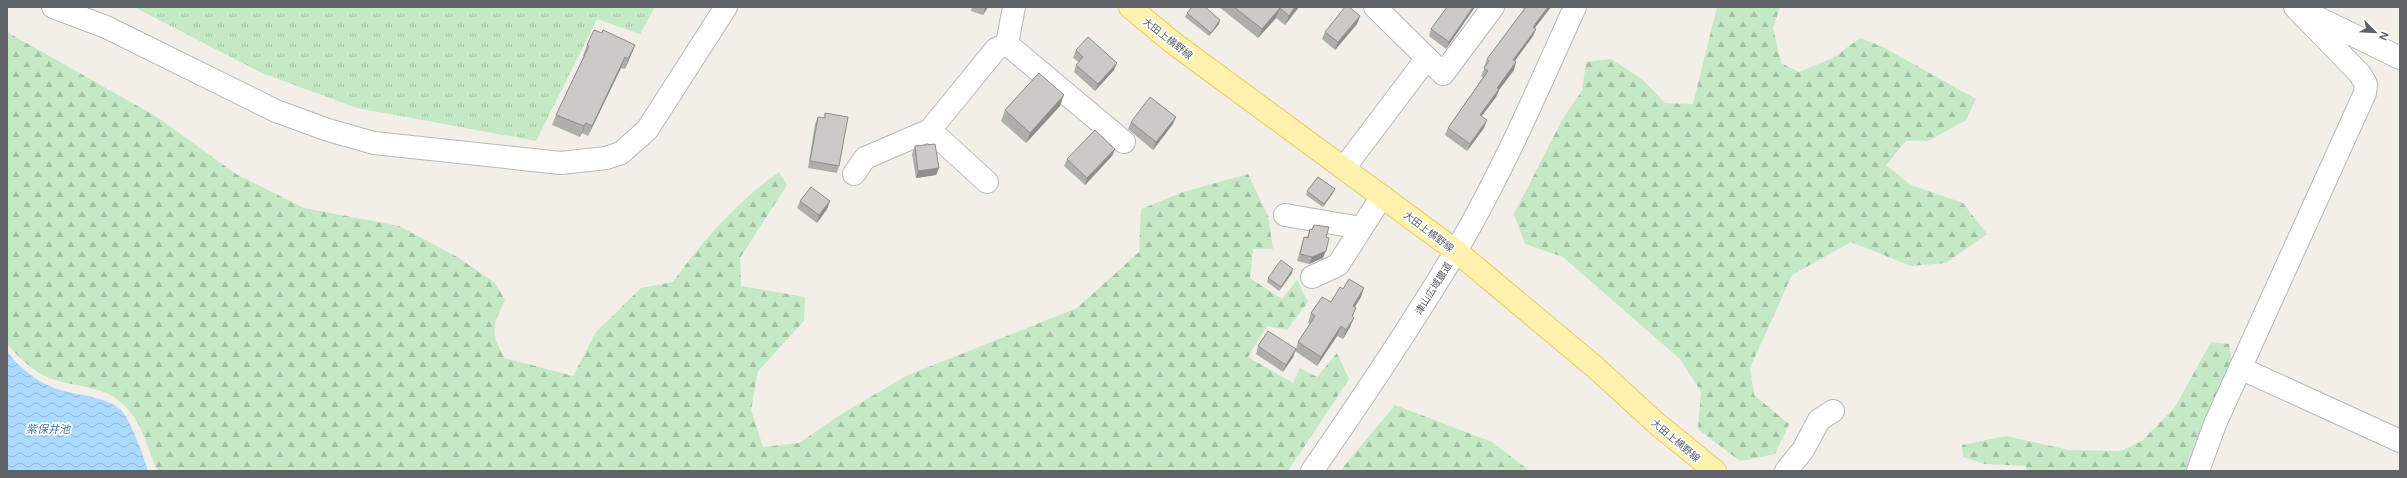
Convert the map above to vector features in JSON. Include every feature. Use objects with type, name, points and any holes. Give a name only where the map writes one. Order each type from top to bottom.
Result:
[{"type":"main road","name":"大田上横野線","points":[[1130,7],[1172,42],[1456,251],[1596,368],[1656,423],[1715,471]]},
{"type":"street","points":[[53,7],[106,27],[276,111],[328,130],[374,142],[561,163],[606,158],[621,153],[634,143],[647,130],[726,7]]},
{"type":"street","points":[[1007,44],[1014,7]]},
{"type":"street","points":[[1375,7],[1443,74],[1493,7]]},
{"type":"street","name":"津山広域農道","points":[[1312,471],[1368,390],[1456,251],[1524,120],[1575,7]]},
{"type":"street","points":[[2295,7],[2400,58]]},
{"type":"street","points":[[2198,471],[2215,424],[2365,93],[2366,84],[2360,74],[2295,7]]},
{"type":"street","points":[[854,174],[865,158],[930,130],[996,50],[1007,44]]},
{"type":"street","points":[[1007,44],[1124,142]]},
{"type":"street","points":[[1344,168],[1427,58]]},
{"type":"street","points":[[930,130],[987,182]]},
{"type":"street","points":[[1312,277],[1338,265],[1382,196]]},
{"type":"street","points":[[1285,215],[1361,228]]},
{"type":"street","points":[[2240,368],[2400,441]]},
{"type":"street","points":[[1786,471],[1804,450],[1819,420],[1833,411]]},
{"type":"green space","points":[[134,7],[655,7],[640,34],[597,19],[536,141],[357,108],[262,73]]},
{"type":"green space","points":[[1717,7],[1780,7],[1773,28],[1781,63],[1799,72],[1833,58],[1860,38],[1883,47],[1976,99],[1966,120],[1928,141],[1906,141],[1886,165],[1911,185],[1963,203],[1987,234],[1946,263],[1911,266],[1851,242],[1792,275],[1750,368],[1754,395],[1789,424],[1775,454],[1740,461],[1698,429],[1701,392],[1681,360],[1563,257],[1525,244],[1514,214],[1563,118],[1582,91],[1586,62],[1611,59],[1643,80],[1665,103],[1693,104]]},
{"type":"green space","points":[[7,32],[157,117],[236,174],[304,208],[399,226],[459,258],[495,283],[505,300],[494,329],[497,342],[505,358],[573,376],[596,332],[641,288],[673,282],[708,237],[722,222],[749,196],[779,172],[787,185],[740,258],[741,286],[805,297],[804,321],[758,371],[751,410],[763,447],[799,443],[843,413],[908,375],[1077,308],[1139,252],[1141,209],[1183,192],[1248,174],[1268,216],[1273,249],[1253,249],[1250,278],[1282,299],[1297,280],[1308,302],[1287,330],[1267,326],[1248,357],[1293,383],[1300,368],[1317,377],[1337,353],[1349,379],[1288,471],[158,471],[141,429],[131,412],[116,398],[92,388],[58,381],[43,375],[24,361],[7,344]]},
{"type":"green space","points":[[2211,342],[2229,344],[2233,367],[2189,471],[2027,471],[2026,466],[1985,464],[1963,457],[1962,445],[2006,436],[2069,450],[2120,451],[2142,441],[2175,407]]},
{"type":"green space","points":[[1395,405],[1492,442],[1530,471],[1340,471]]},
{"type":"water","name":"紫保井池","points":[[7,352],[30,375],[51,387],[100,399],[115,405],[121,410],[132,429],[148,471],[7,471]]},
{"type":"building","points":[[1192,7],[1205,7],[1220,20],[1211,33],[1187,13]]},
{"type":"building","points":[[1234,7],[1295,7],[1289,16],[1280,8],[1262,29]]},
{"type":"building","points":[[1345,7],[1349,7],[1360,16],[1338,42],[1325,32]]},
{"type":"building","points":[[1447,7],[1473,7],[1449,42],[1431,29]]},
{"type":"building","points":[[1526,7],[1548,7],[1533,27],[1536,29],[1513,60],[1516,62],[1497,88],[1499,89],[1480,115],[1487,120],[1470,144],[1448,128],[1488,71],[1484,68],[1489,61],[1487,59]]},
{"type":"building","points":[[594,30],[602,33],[603,30],[635,45],[628,59],[625,57],[592,126],[586,123],[584,126],[556,115],[589,46],[587,45]]},
{"type":"building","points":[[1088,37],[1117,63],[1098,84],[1076,65],[1083,57],[1076,50]]},
{"type":"building","points":[[1039,73],[1064,95],[1030,133],[1005,110]]},
{"type":"building","points":[[1150,97],[1176,117],[1156,142],[1131,122]]},
{"type":"building","points":[[825,113],[848,117],[839,166],[810,161],[818,117],[825,118]]},
{"type":"building","points":[[1095,130],[1115,149],[1087,178],[1067,159]]},
{"type":"building","points":[[935,144],[939,168],[918,171],[915,146]]},
{"type":"building","points":[[1318,177],[1335,189],[1324,204],[1307,191]]},
{"type":"building","points":[[811,187],[830,201],[819,215],[800,201]]},
{"type":"building","points":[[1314,225],[1329,227],[1326,237],[1329,238],[1326,251],[1312,257],[1300,254],[1304,237],[1308,238],[1310,229],[1312,230]]},
{"type":"building","points":[[1281,260],[1293,269],[1281,287],[1268,278]]},
{"type":"building","points":[[1349,279],[1364,288],[1353,306],[1356,308],[1352,316],[1354,318],[1346,330],[1341,326],[1321,357],[1298,342],[1315,316],[1311,313],[1322,297],[1331,302],[1340,287],[1343,289]]},
{"type":"building","points":[[1268,331],[1296,349],[1286,365],[1258,346]]}]
